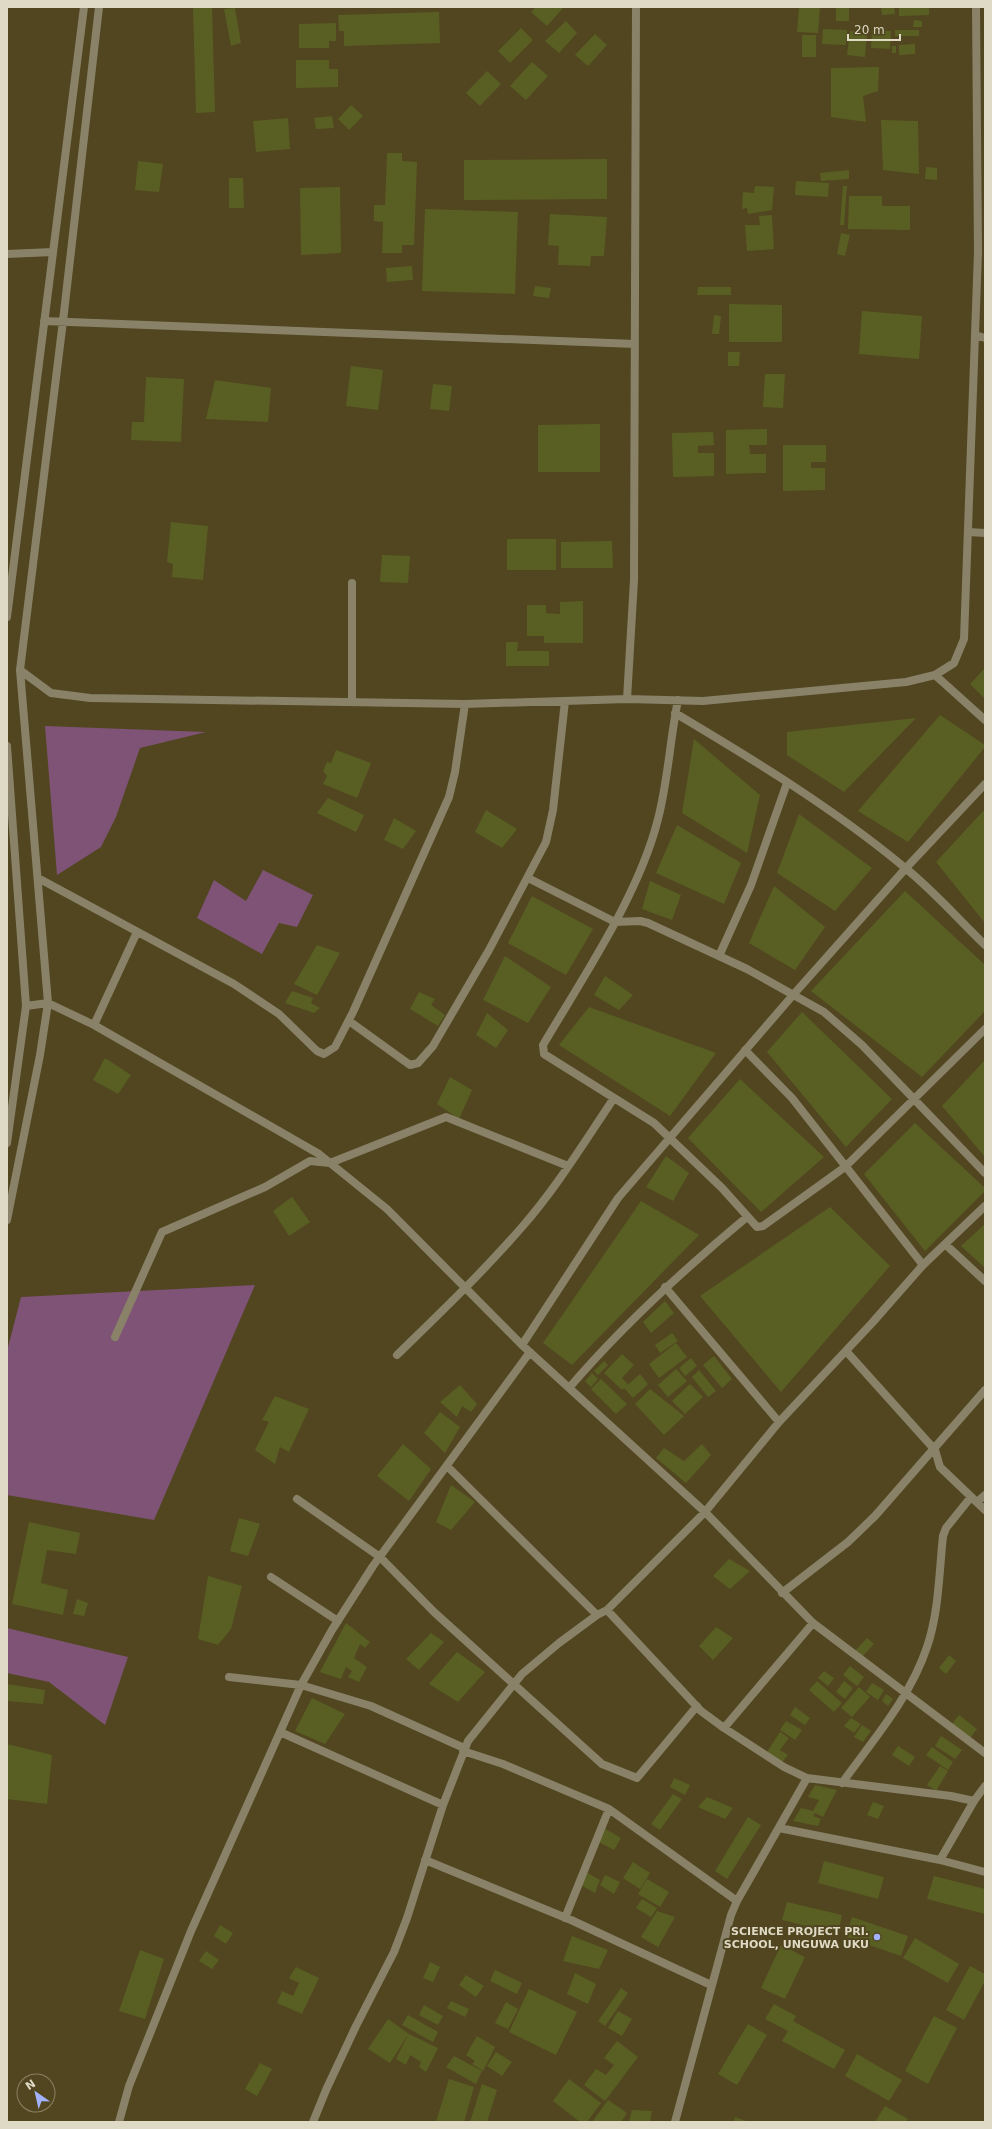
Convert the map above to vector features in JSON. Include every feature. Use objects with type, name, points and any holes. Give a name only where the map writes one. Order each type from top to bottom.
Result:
[{"type":"street","points":[[7,617],[84,7]]},
{"type":"street","points":[[7,1220],[40,1056],[48,1003],[20,670],[63,321],[99,7]]},
{"type":"street","points":[[627,699],[634,580],[636,7]]},
{"type":"street","points":[[20,670],[51,693],[90,698],[465,704],[627,699],[703,701],[906,682],[935,675],[954,663],[964,639],[975,335],[982,251],[981,111],[976,7]]},
{"type":"street","points":[[7,254],[53,252]]},
{"type":"street","points":[[44,321],[635,344]]},
{"type":"street","points":[[975,335],[985,338]]},
{"type":"street","points":[[968,532],[985,533]]},
{"type":"street","points":[[352,583],[352,702]]},
{"type":"street","points":[[935,675],[985,720]]},
{"type":"street","points":[[678,700],[658,819],[640,873],[615,922],[543,1045],[543,1049],[547,1057],[654,1123],[670,1136],[722,1188],[754,1225],[763,1226],[845,1167],[914,1101],[985,1029]]},
{"type":"street","points":[[349,1021],[410,1064],[418,1063],[433,1046],[489,950],[546,842],[553,810],[565,701]]},
{"type":"street","points":[[38,878],[234,984],[279,1014],[317,1051],[324,1054],[330,1052],[335,1047],[349,1021],[449,797],[455,772],[465,704]]},
{"type":"street","points":[[675,713],[754,760],[851,824],[906,868],[985,945]]},
{"type":"street","points":[[7,746],[26,1006],[7,1143]]},
{"type":"street","points":[[719,956],[751,885],[787,782]]},
{"type":"street","points":[[522,1345],[618,1198],[792,995],[906,868],[985,784]]},
{"type":"street","points":[[528,878],[615,922],[640,921],[648,923],[719,956],[824,1012],[862,1045],[914,1101],[985,1173]]},
{"type":"street","points":[[94,1025],[137,932]]},
{"type":"street","points":[[26,1006],[48,1003],[94,1025],[319,1154],[387,1209],[522,1345],[705,1512],[782,1593],[813,1623],[985,1753]]},
{"type":"street","points":[[745,1050],[792,1098],[923,1265]]},
{"type":"street","points":[[397,1355],[466,1287],[523,1226],[568,1166],[614,1098]]},
{"type":"street","points":[[115,1337],[162,1232],[265,1187],[310,1161],[330,1163],[446,1117],[568,1166]]},
{"type":"street","points":[[313,2122],[329,2083],[394,1952],[407,1918],[443,1805],[468,1740],[522,1674],[559,1643],[597,1615],[607,1610],[705,1512],[779,1422],[846,1351],[923,1265],[985,1206]]},
{"type":"street","points":[[569,1388],[606,1345],[665,1286],[747,1217]]},
{"type":"street","points":[[945,1244],[985,1281]]},
{"type":"street","points":[[665,1286],[779,1422]]},
{"type":"street","points":[[846,1351],[935,1450],[940,1467],[985,1510]]},
{"type":"street","points":[[119,2122],[129,2086],[191,1931],[301,1685],[338,1621],[380,1557],[530,1352]]},
{"type":"street","points":[[782,1593],[853,1537],[875,1516],[935,1450],[984,1392]]},
{"type":"street","points":[[447,1466],[597,1615]]},
{"type":"street","points":[[842,1783],[906,1693],[917,1675],[928,1646],[935,1613],[943,1536],[946,1528],[974,1500],[985,1494]]},
{"type":"street","points":[[298,1499],[380,1557],[434,1612],[602,1764],[638,1778],[697,1706]]},
{"type":"street","points":[[271,1576],[338,1621]]},
{"type":"street","points":[[607,1610],[697,1706],[724,1728],[784,1767],[807,1778],[951,1796],[974,1801]]},
{"type":"street","points":[[724,1728],[813,1623]]},
{"type":"street","points":[[229,1677],[301,1685],[371,1706],[464,1750],[510,1767],[609,1809],[737,1901]]},
{"type":"street","points":[[280,1732],[443,1805]]},
{"type":"street","points":[[676,2122],[711,1985],[731,1915],[737,1901],[807,1778]]},
{"type":"street","points":[[940,1860],[974,1801],[985,1786]]},
{"type":"street","points":[[565,1918],[609,1809]]},
{"type":"street","points":[[779,1828],[940,1860],[985,1872]]},
{"type":"street","points":[[425,1860],[565,1918],[711,1985]]},
{"type":"shaded area","points":[[45,726],[206,732],[140,748],[116,817],[101,847],[57,875]]},
{"type":"shaded area","points":[[263,870],[313,895],[297,927],[279,923],[262,954],[197,918],[214,880],[246,901]]},
{"type":"shaded area","points":[[255,1285],[154,1520],[7,1495],[7,1351],[21,1297]]},
{"type":"shaded area","points":[[7,1628],[128,1657],[105,1725],[49,1682],[7,1673]]},
{"type":"building","points":[[193,7],[212,7],[215,112],[196,113]]},
{"type":"building","points":[[536,7],[564,7],[547,26],[531,12]]},
{"type":"building","points":[[799,7],[820,7],[818,33],[797,32]]},
{"type":"building","points":[[836,7],[849,7],[849,21],[836,21]]},
{"type":"building","points":[[881,7],[894,7],[895,14],[882,15]]},
{"type":"building","points":[[899,7],[929,7],[929,15],[899,16]]},
{"type":"building","points":[[235,8],[241,43],[231,46],[224,9]]},
{"type":"building","points":[[439,12],[440,43],[344,46],[344,31],[339,31],[338,15]]},
{"type":"building","points":[[914,20],[922,21],[922,27],[913,27]]},
{"type":"building","points":[[566,21],[577,33],[559,53],[545,41]]},
{"type":"building","points":[[336,23],[336,41],[329,41],[329,48],[299,48],[299,24]]},
{"type":"building","points":[[521,28],[533,40],[510,63],[498,51]]},
{"type":"building","points":[[823,29],[847,30],[846,45],[822,44]]},
{"type":"building","points":[[872,30],[891,31],[890,49],[871,48]]},
{"type":"building","points":[[895,30],[919,30],[919,36],[895,36]]},
{"type":"building","points":[[850,31],[867,33],[865,57],[847,55]]},
{"type":"building","points":[[595,34],[607,45],[588,66],[575,55]]},
{"type":"building","points":[[802,35],[816,35],[816,57],[802,57]]},
{"type":"building","points":[[915,44],[915,54],[899,55],[899,45]]},
{"type":"building","points":[[892,46],[896,46],[896,53],[892,53]]},
{"type":"building","points":[[296,60],[329,60],[329,69],[338,69],[338,87],[296,88]]},
{"type":"building","points":[[532,62],[548,76],[526,100],[510,86]]},
{"type":"building","points":[[879,67],[878,91],[863,96],[866,122],[831,117],[831,68]]},
{"type":"building","points":[[487,71],[501,84],[480,106],[466,93]]},
{"type":"building","points":[[351,105],[363,116],[349,130],[338,119]]},
{"type":"building","points":[[332,116],[334,128],[316,129],[314,118]]},
{"type":"building","points":[[288,118],[290,149],[256,152],[253,121]]},
{"type":"building","points":[[881,120],[918,121],[919,174],[883,170]]},
{"type":"building","points":[[387,153],[402,153],[402,161],[417,162],[414,245],[402,245],[402,253],[382,253],[383,222],[374,221],[374,205],[385,205]]},
{"type":"building","points":[[607,159],[607,199],[464,200],[464,160]]},
{"type":"building","points":[[138,161],[163,164],[159,192],[135,190]]},
{"type":"building","points":[[926,167],[937,168],[937,180],[925,179]]},
{"type":"building","points":[[849,170],[849,179],[821,181],[820,173]]},
{"type":"building","points":[[229,178],[243,178],[244,208],[229,208]]},
{"type":"building","points":[[796,181],[829,183],[828,197],[795,195]]},
{"type":"building","points":[[755,186],[774,187],[772,210],[748,214],[747,208],[742,209],[743,192],[754,193]]},
{"type":"building","points":[[843,186],[847,186],[844,225],[840,225]]},
{"type":"building","points":[[340,187],[341,253],[301,255],[300,188]]},
{"type":"building","points":[[849,196],[882,196],[882,206],[910,206],[910,230],[848,229]]},
{"type":"building","points":[[425,209],[518,212],[515,294],[422,291]]},
{"type":"building","points":[[550,214],[607,217],[604,256],[591,256],[590,266],[558,265],[559,246],[548,245]]},
{"type":"building","points":[[772,215],[774,249],[747,251],[745,225],[760,225],[759,216]]},
{"type":"building","points":[[841,233],[850,235],[845,256],[837,254]]},
{"type":"building","points":[[412,266],[413,280],[387,282],[386,268]]},
{"type":"building","points":[[535,286],[551,288],[549,298],[533,296]]},
{"type":"building","points":[[698,287],[731,287],[731,295],[697,295]]},
{"type":"building","points":[[729,304],[782,305],[782,342],[729,342]]},
{"type":"building","points":[[862,311],[922,316],[919,359],[859,354]]},
{"type":"building","points":[[714,315],[721,316],[719,334],[712,334]]},
{"type":"building","points":[[728,352],[740,352],[739,366],[728,366]]},
{"type":"building","points":[[351,366],[383,370],[378,410],[346,406]]},
{"type":"building","points":[[765,374],[785,374],[783,408],[763,407]]},
{"type":"building","points":[[146,377],[184,379],[181,442],[131,440],[132,422],[144,422]]},
{"type":"building","points":[[215,380],[271,388],[268,422],[206,419]]},
{"type":"building","points":[[433,384],[452,386],[449,411],[430,409]]},
{"type":"building","points":[[600,424],[600,472],[538,472],[538,425]]},
{"type":"building","points":[[767,429],[767,445],[749,445],[750,454],[766,454],[766,473],[726,474],[726,430]]},
{"type":"building","points":[[713,432],[714,445],[698,446],[698,453],[714,453],[714,476],[673,477],[672,433]]},
{"type":"building","points":[[783,445],[826,445],[826,462],[811,462],[811,468],[825,468],[825,490],[783,491]]},
{"type":"building","points":[[171,522],[208,526],[203,580],[172,577],[173,564],[167,562]]},
{"type":"building","points":[[507,539],[556,539],[556,570],[507,570]]},
{"type":"building","points":[[612,541],[613,568],[561,568],[561,542]]},
{"type":"building","points":[[382,555],[410,556],[408,583],[380,582]]},
{"type":"building","points":[[583,601],[583,643],[544,643],[544,636],[527,636],[527,605],[546,605],[546,613],[560,614],[560,602]]},
{"type":"building","points":[[506,642],[518,642],[517,651],[549,651],[549,666],[506,666]]},
{"type":"building","points":[[985,668],[985,699],[970,684]]},
{"type":"building","points":[[940,715],[985,745],[985,747],[908,842],[858,811]]},
{"type":"building","points":[[916,718],[844,792],[787,755],[787,732]]},
{"type":"building","points":[[694,739],[760,795],[747,853],[682,813]]},
{"type":"building","points":[[336,750],[371,763],[357,798],[323,784],[327,776],[323,771],[327,762],[331,763]]},
{"type":"building","points":[[328,798],[364,815],[356,832],[317,813]]},
{"type":"building","points":[[985,809],[985,923],[936,862]]},
{"type":"building","points":[[486,810],[517,829],[502,848],[475,832]]},
{"type":"building","points":[[799,814],[872,868],[835,911],[777,873]]},
{"type":"building","points":[[394,818],[416,831],[403,849],[384,840]]},
{"type":"building","points":[[677,825],[741,863],[724,904],[656,873]]},
{"type":"building","points":[[650,881],[681,895],[672,920],[642,909]]},
{"type":"building","points":[[774,886],[825,927],[795,970],[749,943]]},
{"type":"building","points":[[905,891],[985,965],[985,1011],[922,1077],[811,991]]},
{"type":"building","points":[[532,896],[593,929],[566,975],[508,943]]},
{"type":"building","points":[[317,945],[340,953],[317,995],[294,984]]},
{"type":"building","points":[[505,956],[551,987],[528,1023],[483,1000]]},
{"type":"building","points":[[605,976],[633,995],[619,1010],[594,995]]},
{"type":"building","points":[[292,991],[313,998],[311,1003],[320,1008],[314,1013],[285,1003]]},
{"type":"building","points":[[419,992],[435,999],[431,1005],[445,1015],[438,1026],[410,1009]]},
{"type":"building","points":[[589,1007],[716,1053],[670,1116],[559,1045]]},
{"type":"building","points":[[802,1012],[892,1099],[846,1147],[767,1052]]},
{"type":"building","points":[[487,1013],[508,1030],[496,1048],[476,1035]]},
{"type":"building","points":[[105,1058],[131,1075],[118,1094],[93,1080]]},
{"type":"building","points":[[985,1060],[985,1157],[942,1106]]},
{"type":"building","points":[[450,1077],[472,1090],[459,1119],[437,1104]]},
{"type":"building","points":[[740,1079],[824,1157],[761,1212],[688,1138]]},
{"type":"building","points":[[915,1123],[985,1188],[985,1191],[925,1251],[864,1174]]},
{"type":"building","points":[[666,1156],[689,1173],[673,1201],[646,1187]]},
{"type":"building","points":[[292,1197],[310,1222],[289,1236],[273,1211]]},
{"type":"building","points":[[641,1201],[699,1235],[572,1365],[543,1343]]},
{"type":"building","points":[[830,1207],[890,1266],[781,1392],[700,1296]]},
{"type":"building","points":[[985,1224],[985,1268],[961,1246]]},
{"type":"building","points":[[665,1301],[674,1313],[651,1333],[643,1322]]},
{"type":"building","points":[[672,1333],[678,1341],[660,1353],[655,1345]]},
{"type":"building","points":[[676,1343],[687,1357],[659,1378],[649,1364]]},
{"type":"building","points":[[622,1354],[634,1365],[622,1378],[628,1384],[622,1390],[604,1373]]},
{"type":"building","points":[[714,1356],[732,1379],[722,1388],[703,1365]]},
{"type":"building","points":[[691,1358],[697,1366],[685,1376],[679,1368]]},
{"type":"building","points":[[604,1361],[608,1365],[598,1375],[594,1371]]},
{"type":"building","points":[[676,1369],[687,1381],[668,1397],[658,1385]]},
{"type":"building","points":[[699,1370],[716,1391],[708,1397],[692,1377]]},
{"type":"building","points":[[592,1373],[598,1379],[591,1387],[585,1381]]},
{"type":"building","points":[[640,1374],[648,1384],[633,1398],[624,1388]]},
{"type":"building","points":[[601,1379],[627,1404],[616,1414],[591,1389]]},
{"type":"building","points":[[690,1384],[703,1397],[685,1414],[672,1401]]},
{"type":"building","points":[[460,1385],[477,1404],[471,1412],[462,1406],[457,1417],[440,1402]]},
{"type":"building","points":[[650,1389],[684,1416],[664,1435],[635,1404]]},
{"type":"building","points":[[275,1396],[309,1409],[289,1452],[280,1447],[275,1464],[255,1450],[269,1422],[262,1420]]},
{"type":"building","points":[[440,1412],[460,1427],[445,1453],[424,1433]]},
{"type":"building","points":[[403,1444],[431,1469],[409,1501],[377,1476]]},
{"type":"building","points":[[702,1444],[711,1455],[686,1483],[656,1458],[664,1448],[684,1461]]},
{"type":"building","points":[[451,1485],[475,1502],[451,1530],[436,1522]]},
{"type":"building","points":[[239,1518],[260,1524],[248,1556],[230,1551]]},
{"type":"building","points":[[29,1522],[80,1533],[76,1554],[47,1550],[41,1583],[68,1590],[63,1615],[12,1604]]},
{"type":"building","points":[[729,1559],[750,1571],[730,1589],[713,1576]]},
{"type":"building","points":[[208,1576],[242,1586],[231,1629],[218,1645],[198,1639]]},
{"type":"building","points":[[77,1599],[88,1603],[84,1616],[73,1614]]},
{"type":"building","points":[[346,1623],[370,1642],[365,1648],[360,1644],[354,1658],[367,1667],[359,1682],[348,1677],[352,1671],[346,1667],[341,1679],[320,1672]]},
{"type":"building","points":[[716,1627],[733,1638],[713,1660],[699,1646]]},
{"type":"building","points":[[431,1633],[444,1642],[419,1670],[406,1659]]},
{"type":"building","points":[[867,1638],[874,1644],[862,1657],[855,1651]]},
{"type":"building","points":[[457,1652],[485,1672],[458,1702],[429,1684]]},
{"type":"building","points":[[949,1655],[956,1661],[946,1674],[939,1668]]},
{"type":"building","points":[[850,1666],[864,1677],[857,1686],[843,1675]]},
{"type":"building","points":[[824,1671],[834,1678],[828,1686],[818,1678]]},
{"type":"building","points":[[817,1681],[842,1703],[834,1712],[809,1690]]},
{"type":"building","points":[[844,1681],[853,1688],[845,1699],[836,1692]]},
{"type":"building","points":[[872,1683],[884,1690],[878,1700],[866,1692]]},
{"type":"building","points":[[7,1684],[45,1690],[43,1704],[7,1701]]},
{"type":"building","points":[[859,1687],[870,1697],[852,1717],[841,1708]]},
{"type":"building","points":[[886,1694],[893,1699],[888,1706],[882,1701]]},
{"type":"building","points":[[312,1698],[345,1714],[325,1744],[295,1731]]},
{"type":"building","points":[[795,1707],[810,1718],[805,1725],[790,1715]]},
{"type":"building","points":[[959,1715],[977,1729],[970,1738],[952,1724]]},
{"type":"building","points":[[851,1718],[861,1724],[854,1733],[844,1726]]},
{"type":"building","points":[[786,1721],[802,1730],[795,1740],[780,1730]]},
{"type":"building","points":[[862,1725],[871,1731],[863,1742],[854,1737]]},
{"type":"building","points":[[780,1732],[789,1738],[780,1750],[788,1755],[782,1762],[767,1752]]},
{"type":"building","points":[[941,1736],[962,1750],[955,1759],[935,1746]]},
{"type":"building","points":[[7,1744],[52,1755],[47,1804],[7,1799]]},
{"type":"building","points":[[898,1746],[915,1757],[909,1766],[892,1755]]},
{"type":"building","points":[[932,1747],[953,1762],[948,1770],[926,1755]]},
{"type":"building","points":[[940,1766],[948,1771],[936,1791],[927,1785]]},
{"type":"building","points":[[674,1778],[690,1785],[685,1795],[670,1787]]},
{"type":"building","points":[[815,1785],[837,1790],[823,1817],[815,1813],[813,1816],[821,1819],[818,1826],[793,1821],[801,1808],[813,1811],[819,1800],[808,1797]]},
{"type":"building","points":[[673,1794],[682,1799],[660,1830],[651,1824]]},
{"type":"building","points":[[707,1797],[733,1808],[725,1819],[698,1807]]},
{"type":"building","points":[[873,1802],[884,1806],[878,1819],[867,1815]]},
{"type":"building","points":[[748,1817],[761,1825],[727,1879],[715,1871]]},
{"type":"building","points":[[604,1828],[621,1838],[614,1850],[597,1841]]},
{"type":"building","points":[[824,1861],[884,1877],[878,1899],[818,1883]]},
{"type":"building","points":[[633,1862],[650,1873],[640,1889],[623,1878]]},
{"type":"building","points":[[586,1872],[600,1880],[595,1893],[581,1885]]},
{"type":"building","points":[[605,1875],[620,1882],[614,1894],[600,1885]]},
{"type":"building","points":[[934,1876],[985,1889],[985,1914],[927,1899]]},
{"type":"building","points":[[647,1879],[669,1892],[660,1907],[638,1894]]},
{"type":"building","points":[[642,1899],[657,1908],[651,1917],[636,1908]]},
{"type":"building","name":"SCIENCE PROJECT PRI. SCHOOL, UNGUWA UKU","points":[[787,1902],[842,1915],[838,1934],[782,1920]]},
{"type":"building","points":[[657,1911],[675,1917],[658,1947],[641,1937]]},
{"type":"building","name":"SCIENCE PROJECT PRI. SCHOOL, UNGUWA UKU","points":[[852,1917],[908,1936],[901,1956],[846,1937]]},
{"type":"building","points":[[220,1925],[233,1933],[226,1944],[214,1936]]},
{"type":"building","points":[[572,1936],[608,1950],[599,1969],[563,1961]]},
{"type":"building","points":[[915,1938],[959,1964],[948,1983],[903,1958]]},
{"type":"building","points":[[781,1945],[805,1957],[785,1999],[761,1988]]},
{"type":"building","points":[[140,1950],[164,1959],[145,2019],[119,2011]]},
{"type":"building","points":[[206,1951],[219,1960],[212,1969],[199,1961]]},
{"type":"building","points":[[430,1962],[440,1967],[433,1982],[423,1978]]},
{"type":"building","points":[[970,1966],[985,1974],[985,1981],[964,2020],[946,2010]]},
{"type":"building","points":[[296,1967],[319,1978],[302,2014],[277,2003],[282,1991],[293,1996],[299,1983],[289,1978]]},
{"type":"building","points":[[495,1970],[522,1983],[517,1994],[490,1981]]},
{"type":"building","points":[[575,1973],[596,1984],[588,2004],[567,1994]]},
{"type":"building","points":[[466,1975],[484,1986],[476,1997],[459,1985]]},
{"type":"building","points":[[621,1988],[628,1993],[605,2026],[598,2021]]},
{"type":"building","points":[[529,1989],[577,2012],[556,2055],[509,2032]]},
{"type":"building","points":[[451,2001],[469,2009],[465,2017],[447,2008]]},
{"type":"building","points":[[506,2002],[518,2009],[508,2029],[495,2023]]},
{"type":"building","points":[[774,2004],[796,2016],[793,2021],[845,2050],[834,2069],[782,2041],[788,2031],[765,2019]]},
{"type":"building","points":[[424,2005],[443,2016],[438,2025],[419,2015]]},
{"type":"building","points":[[618,2011],[632,2019],[622,2036],[608,2028]]},
{"type":"building","points":[[408,2015],[438,2032],[433,2042],[402,2025]]},
{"type":"building","points":[[934,2016],[957,2028],[928,2084],[905,2071]]},
{"type":"building","points":[[388,2019],[409,2034],[438,2048],[426,2072],[419,2067],[421,2062],[410,2055],[406,2065],[396,2059],[408,2035],[390,2063],[368,2049]]},
{"type":"building","points":[[748,2024],[767,2035],[737,2085],[718,2074]]},
{"type":"building","points":[[477,2036],[495,2047],[483,2071],[472,2064],[475,2061],[466,2055]]},
{"type":"building","points":[[617,2041],[638,2057],[605,2101],[584,2085],[596,2069],[606,2075],[614,2065],[604,2058]]},
{"type":"building","points":[[496,2052],[512,2062],[502,2076],[487,2066]]},
{"type":"building","points":[[857,2054],[902,2080],[889,2101],[845,2076]]},
{"type":"building","points":[[454,2056],[482,2071],[476,2084],[446,2067]]},
{"type":"building","points":[[260,2063],[272,2069],[257,2096],[245,2089]]},
{"type":"building","points":[[449,2079],[474,2087],[464,2122],[436,2122]]},
{"type":"building","points":[[569,2079],[601,2103],[587,2122],[580,2122],[553,2101]]},
{"type":"building","points":[[482,2084],[497,2090],[487,2122],[470,2122]]},
{"type":"building","points":[[608,2100],[627,2113],[621,2122],[592,2122]]},
{"type":"building","points":[[885,2106],[908,2119],[906,2122],[875,2122]]},
{"type":"building","points":[[632,2110],[652,2111],[650,2122],[629,2122]]},
{"type":"building","points":[[735,2117],[749,2122],[734,2122]]},
{"type":"place","name":"SCIENCE PROJECT PRI. SCHOOL, UNGUWA UKU","points":[[877,1937]]}]
